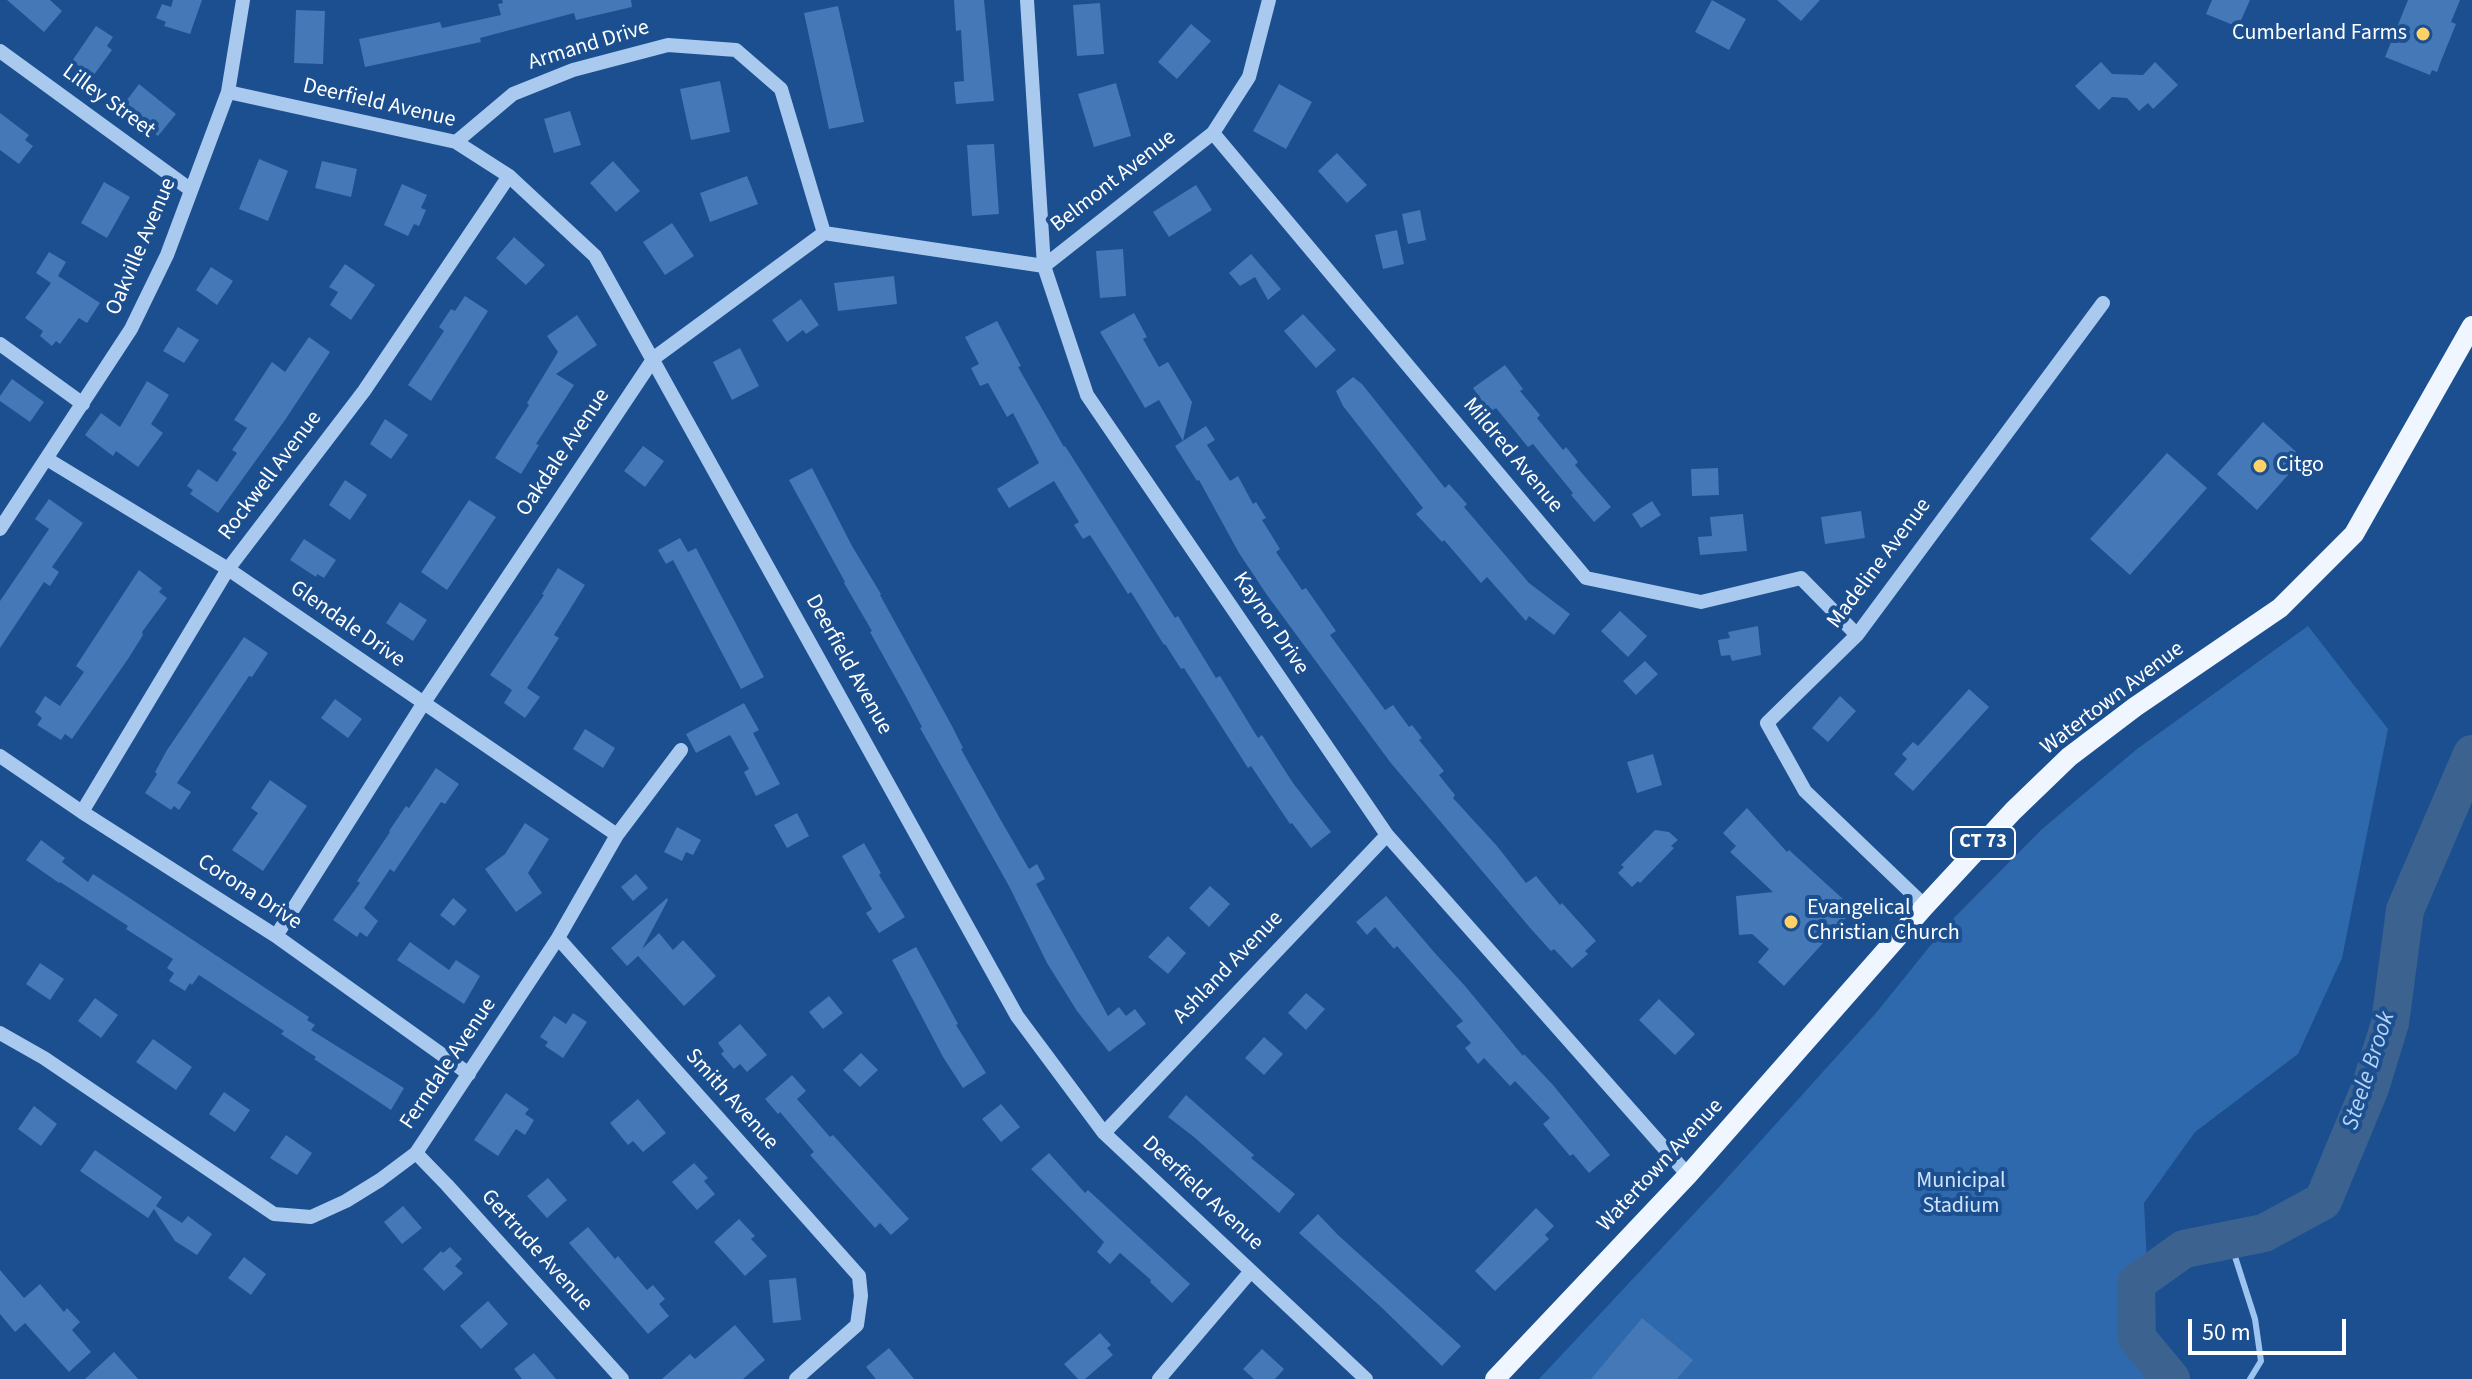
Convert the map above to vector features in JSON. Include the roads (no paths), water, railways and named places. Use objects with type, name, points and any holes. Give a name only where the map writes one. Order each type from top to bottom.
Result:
[{"type":"main road","name":"Watertown Avenue","points":[[1495,1379],[1688,1175],[2013,811],[2069,757],[2135,707],[2280,608],[2354,534],[2472,326]]},
{"type":"street","name":"Oakville Avenue","points":[[0,529],[131,329],[167,255],[228,92],[243,0]]},
{"type":"street","name":"Kaynor Drive","points":[[1027,0],[1044,266],[1087,395],[1387,835],[1688,1175]]},
{"type":"street","name":"Belmont Avenue","points":[[1044,266],[1213,133],[1249,77],[1269,0]]},
{"type":"street","name":"Armand Drive","points":[[456,142],[513,94],[573,70],[668,45],[736,50],[781,89],[824,233]]},
{"type":"street","name":"Lilley Street","points":[[0,51],[191,190]]},
{"type":"street","name":"Deerfield Avenue","points":[[228,92],[456,142],[509,176],[595,256],[1017,1016],[1104,1133],[1366,1379]]},
{"type":"street","name":"Mildred Avenue","points":[[1213,133],[1586,578],[1701,602],[1801,578],[1857,635]]},
{"type":"street","name":"Rockwell Avenue","points":[[82,812],[228,569],[364,391],[509,176]]},
{"type":"street","points":[[824,233],[1044,266]]},
{"type":"street","name":"Oakdale Avenue","points":[[276,936],[423,704],[654,358],[824,233]]},
{"type":"street","name":"Madeline Avenue","points":[[1925,906],[1805,791],[1767,723],[1857,635],[2103,303]]},
{"type":"street","points":[[0,344],[83,404]]},
{"type":"street","name":"Glendale Drive","points":[[47,459],[228,569],[617,835]]},
{"type":"street","name":"Ferndale Avenue","points":[[0,1033],[44,1058],[274,1214],[311,1217],[346,1201],[416,1153],[558,938],[617,835],[681,750]]},
{"type":"street","name":"Corona Drive","points":[[0,756],[276,936],[469,1074]]},
{"type":"street","name":"Ashland Avenue","points":[[1104,1133],[1387,835]]},
{"type":"street","name":"Smith Avenue","points":[[558,938],[859,1276],[861,1296],[857,1325],[796,1379]]},
{"type":"street","name":"Gertrude Avenue","points":[[416,1153],[622,1379]]},
{"type":"street","points":[[1159,1379],[1251,1271]]},
{"type":"waterway","name":"Steele Brook","points":[[2171,1379],[2137,1338],[2136,1283],[2184,1249],[2264,1233],[2323,1201],[2370,1088],[2390,1023],[2405,910],[2472,754]]},
{"type":"waterway","name":"Steele Brook","points":[[2230,1241],[2255,1319],[2261,1361],[2250,1379]]},
{"type":"place","name":"Cumberland Farms","points":[[2423,34]]},
{"type":"place","name":"Citgo","points":[[2260,466]]},
{"type":"place","name":"Evangelical Christian Church","points":[[1791,922]]},
{"type":"park label","name":"Municipal Stadium","points":[[1961,1194]]}]
